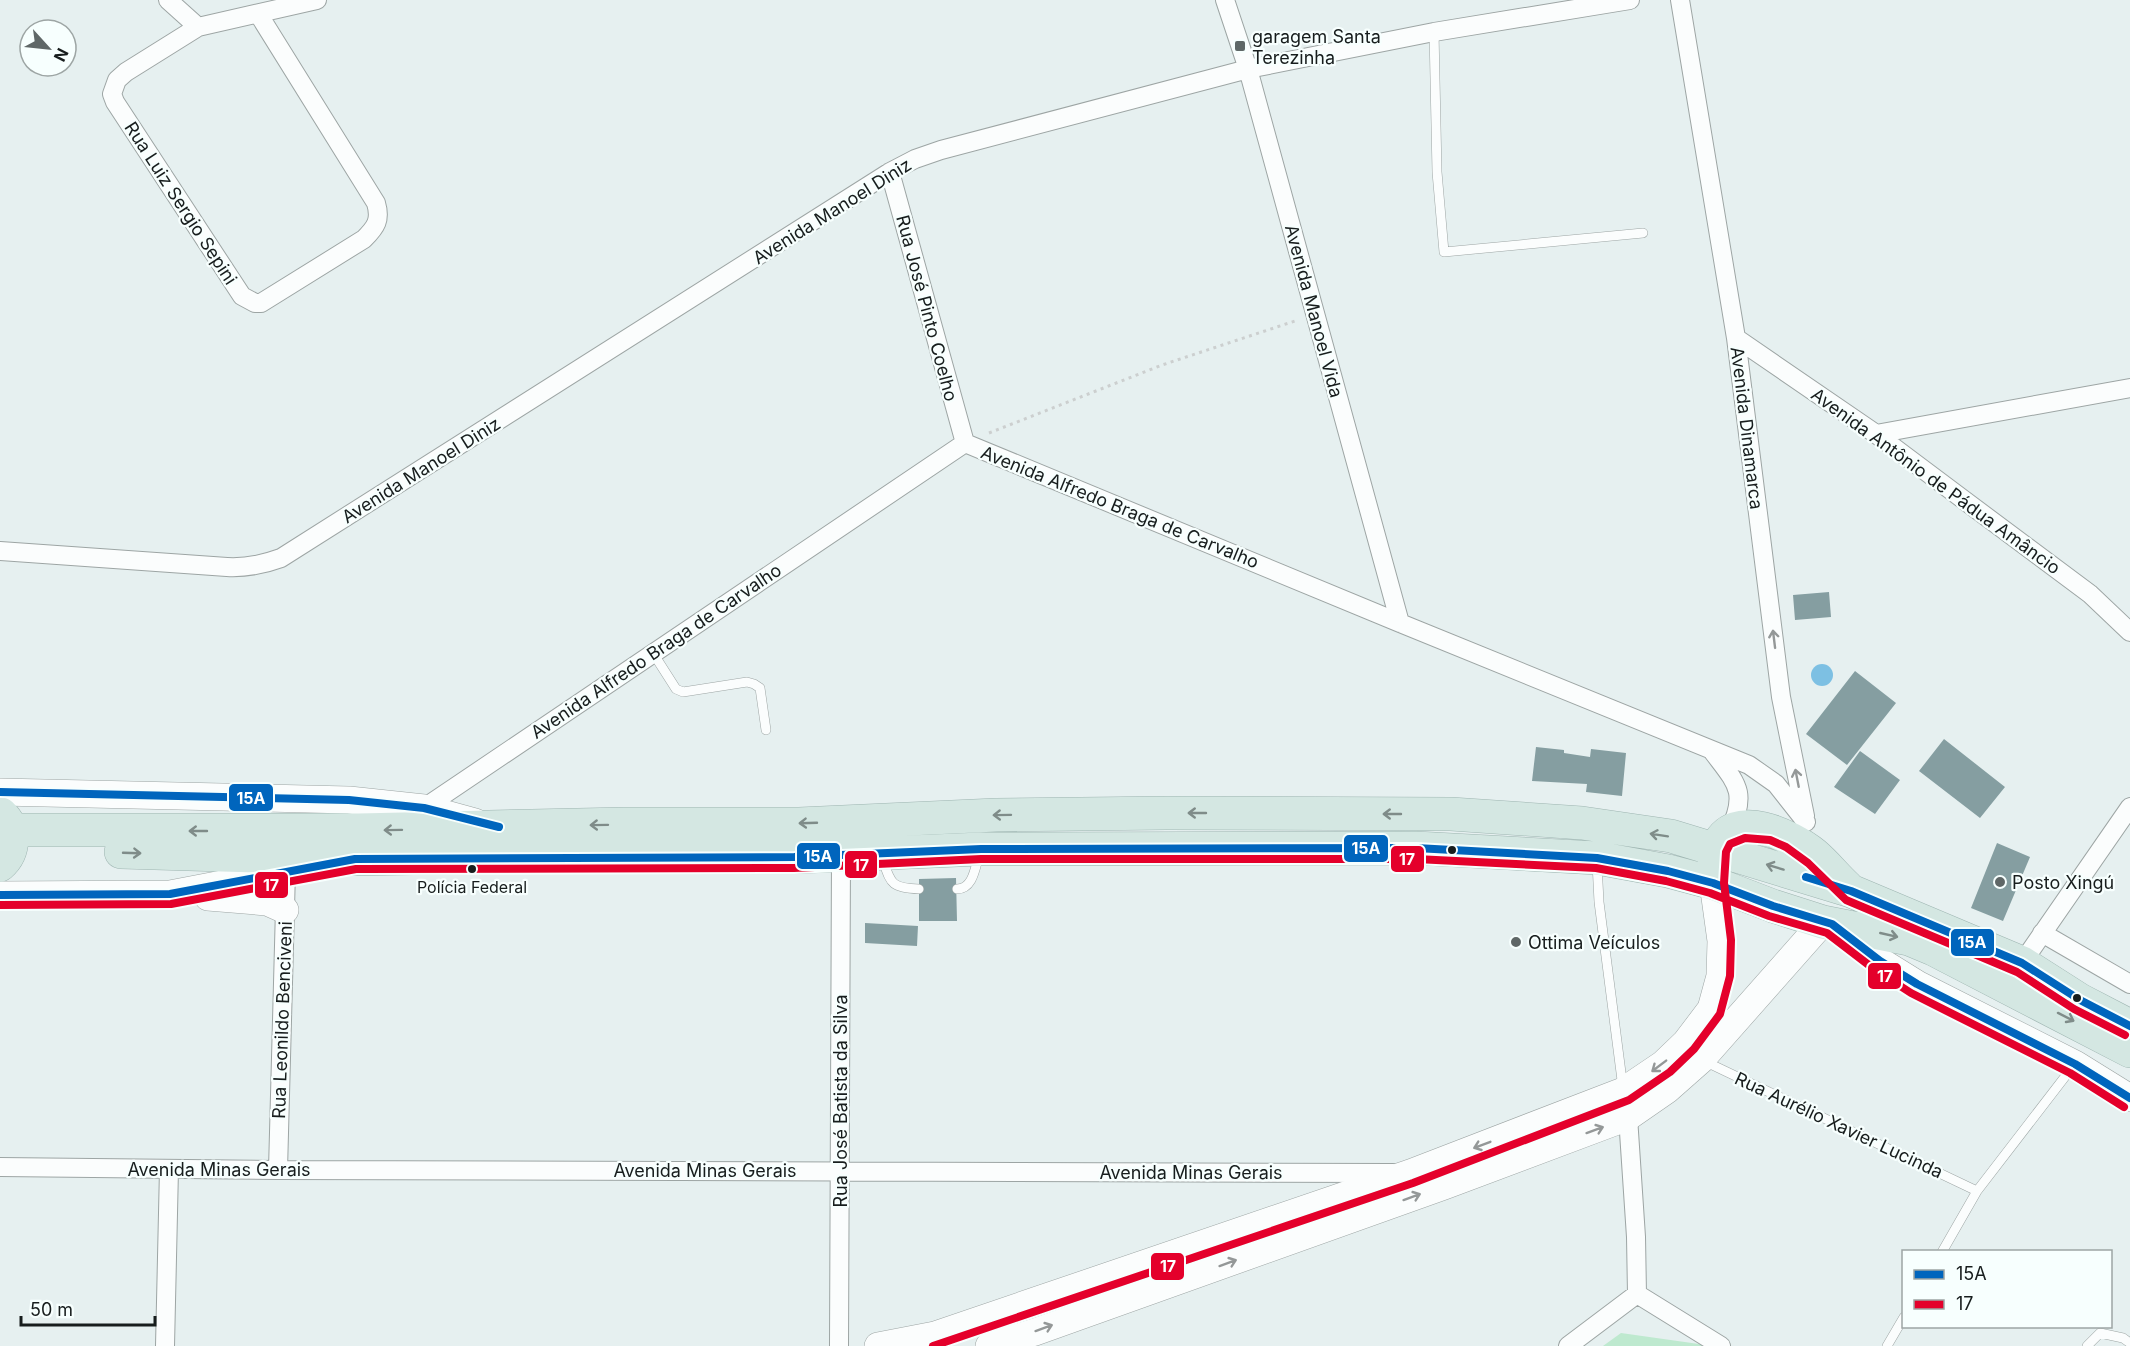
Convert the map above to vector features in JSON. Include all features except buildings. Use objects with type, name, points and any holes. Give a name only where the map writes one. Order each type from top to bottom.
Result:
[{"type":"highway","points":[[4,840],[493,827],[799,824],[996,815],[1166,813],[1451,814],[1582,823],[1671,837],[1723,840],[2022,963],[2080,1000],[2130,1026]]},
{"type":"highway","points":[[1713,883],[1723,840],[1743,827],[1773,830],[1791,838],[1815,855],[1851,891]]},
{"type":"highway","points":[[4,840],[355,859],[471,856],[842,856],[981,849],[1416,848],[1597,858],[1668,871],[1713,883],[1773,906],[1827,923],[1909,939],[1933,949],[2130,1051]]},
{"type":"main road","points":[[0,792],[349,800],[424,808],[493,827]]},
{"type":"main road","points":[[170,894],[355,859]]},
{"type":"main road","points":[[878,1346],[935,1335],[1410,1173],[1623,1091],[1663,1064],[1686,1042],[1711,1009],[1720,976],[1721,941],[1713,883]]},
{"type":"main road","points":[[0,895],[170,894],[248,899],[267,902],[285,910]]},
{"type":"main road","points":[[989,1346],[1035,1332],[1628,1118],[1667,1090],[1701,1060],[1827,923],[1917,984],[2075,1064],[2130,1098]]},
{"type":"street","points":[[168,0],[198,27],[317,0]]},
{"type":"street","name":"Avenida Manoel Vida","points":[[1225,0],[1248,69],[1400,623]]},
{"type":"street","name":"Avenida Manoel Diniz","points":[[0,551],[246,568],[262,565],[281,558],[890,172],[915,159],[941,150],[1248,69],[1434,32],[1630,0]]},
{"type":"street","name":"Avenida Dinamarca","points":[[1680,0],[1736,338],[1781,697],[1806,822],[1815,855]]},
{"type":"street","name":"Rua Luiz Sergio Sepini","points":[[198,27],[126,72],[117,80],[112,94],[115,102],[242,296],[255,303],[261,303],[364,239],[375,228],[379,215],[376,203],[259,15]]},
{"type":"street","name":"Rua José Pinto Coelho","points":[[890,172],[965,443]]},
{"type":"street","name":"Avenida Antônio de Pádua Amâncio","points":[[1736,338],[1876,434],[2090,594],[2130,632]]},
{"type":"street","points":[[1876,434],[2130,388]]},
{"type":"street","name":"Avenida Alfredo Braga de Carvalho","points":[[424,808],[965,443],[1749,765],[1763,774],[1787,796],[1806,822]]},
{"type":"street","points":[[1712,750],[1738,788],[1740,801],[1738,813],[1723,840]]},
{"type":"street","points":[[2022,963],[2130,807]]},
{"type":"street","name":"Rua José Batista da Silva","points":[[839,1346],[842,856]]},
{"type":"street","name":"Rua Leonildo Benciveni","points":[[278,1170],[286,871]]},
{"type":"street","points":[[2042,933],[2130,984]]},
{"type":"street","points":[[1628,1118],[1636,1237],[1637,1294]]},
{"type":"street","name":"Avenida Minas Gerais","points":[[0,1167],[278,1170],[1410,1173]]},
{"type":"street","points":[[165,1346],[169,1169]]},
{"type":"street","points":[[1568,1346],[1637,1294]]},
{"type":"street","points":[[1637,1294],[1721,1346]]},
{"type":"lane","points":[[1434,32],[1437,172],[1444,252],[1643,232]]},
{"type":"lane","points":[[654,653],[676,689],[683,692],[747,682],[760,688],[766,730]]},
{"type":"lane","points":[[957,889],[963,889],[969,885],[981,849]]},
{"type":"lane","points":[[880,853],[891,882],[901,888],[919,889]]},
{"type":"lane","points":[[1597,858],[1599,902],[1623,1091]]},
{"type":"lane","name":"Rua Aurélio Xavier Lucinda","points":[[1701,1060],[1977,1191]]},
{"type":"lane","points":[[1943,1250],[1977,1191],[2075,1064]]},
{"type":"lane","points":[[1887,1346],[1902,1320]]},
{"type":"lane","points":[[2087,1346],[2100,1333],[2123,1338],[2130,1343]]},
{"type":"path","points":[[965,443],[1162,365],[1314,314]]},
{"type":"green space","points":[[1621,1333],[1713,1346],[1603,1346]]},
{"type":"water","points":[[1822,664],[1830,667],[1833,675],[1830,683],[1822,686],[1814,683],[1811,675],[1814,667]]},
{"type":"transit line","name":"15A","points":[[0,792],[349,800],[424,808],[499,827]]},
{"type":"transit line","name":"17","points":[[933,1346],[1413,1183],[1629,1100],[1670,1072],[1694,1049],[1720,1014],[1730,976],[1731,940],[1724,883],[1726,852],[1730,844],[1745,838],[1770,840],[1786,847],[1808,863],[1846,900],[2017,972],[2074,1009],[2125,1035]]},
{"type":"transit line","name":"15A","points":[[0,895],[170,894],[355,859],[794,857],[981,849],[1416,848],[1597,858],[1668,871],[1713,883],[1773,906],[1832,924],[1880,961],[1917,984],[2075,1064],[2130,1098]]},
{"type":"transit line","name":"17","points":[[0,905],[171,904],[356,869],[794,868],[981,859],[1416,859],[1596,868],[1666,881],[1710,893],[1769,916],[1827,933],[1874,969],[1911,993],[2070,1073],[2124,1107]]},
{"type":"transit line","name":"15A","points":[[1806,877],[1851,891],[2022,963],[2080,1000],[2130,1026]]},
{"type":"place","name":"garagem Santa Terezinha","points":[[1240,46]]},
{"type":"place","name":"Polícia Federal","points":[[472,869]]},
{"type":"place","name":"Posto Xingú","points":[[2000,882]]},
{"type":"place","name":"Ottima Veículos","points":[[1516,942]]}]
